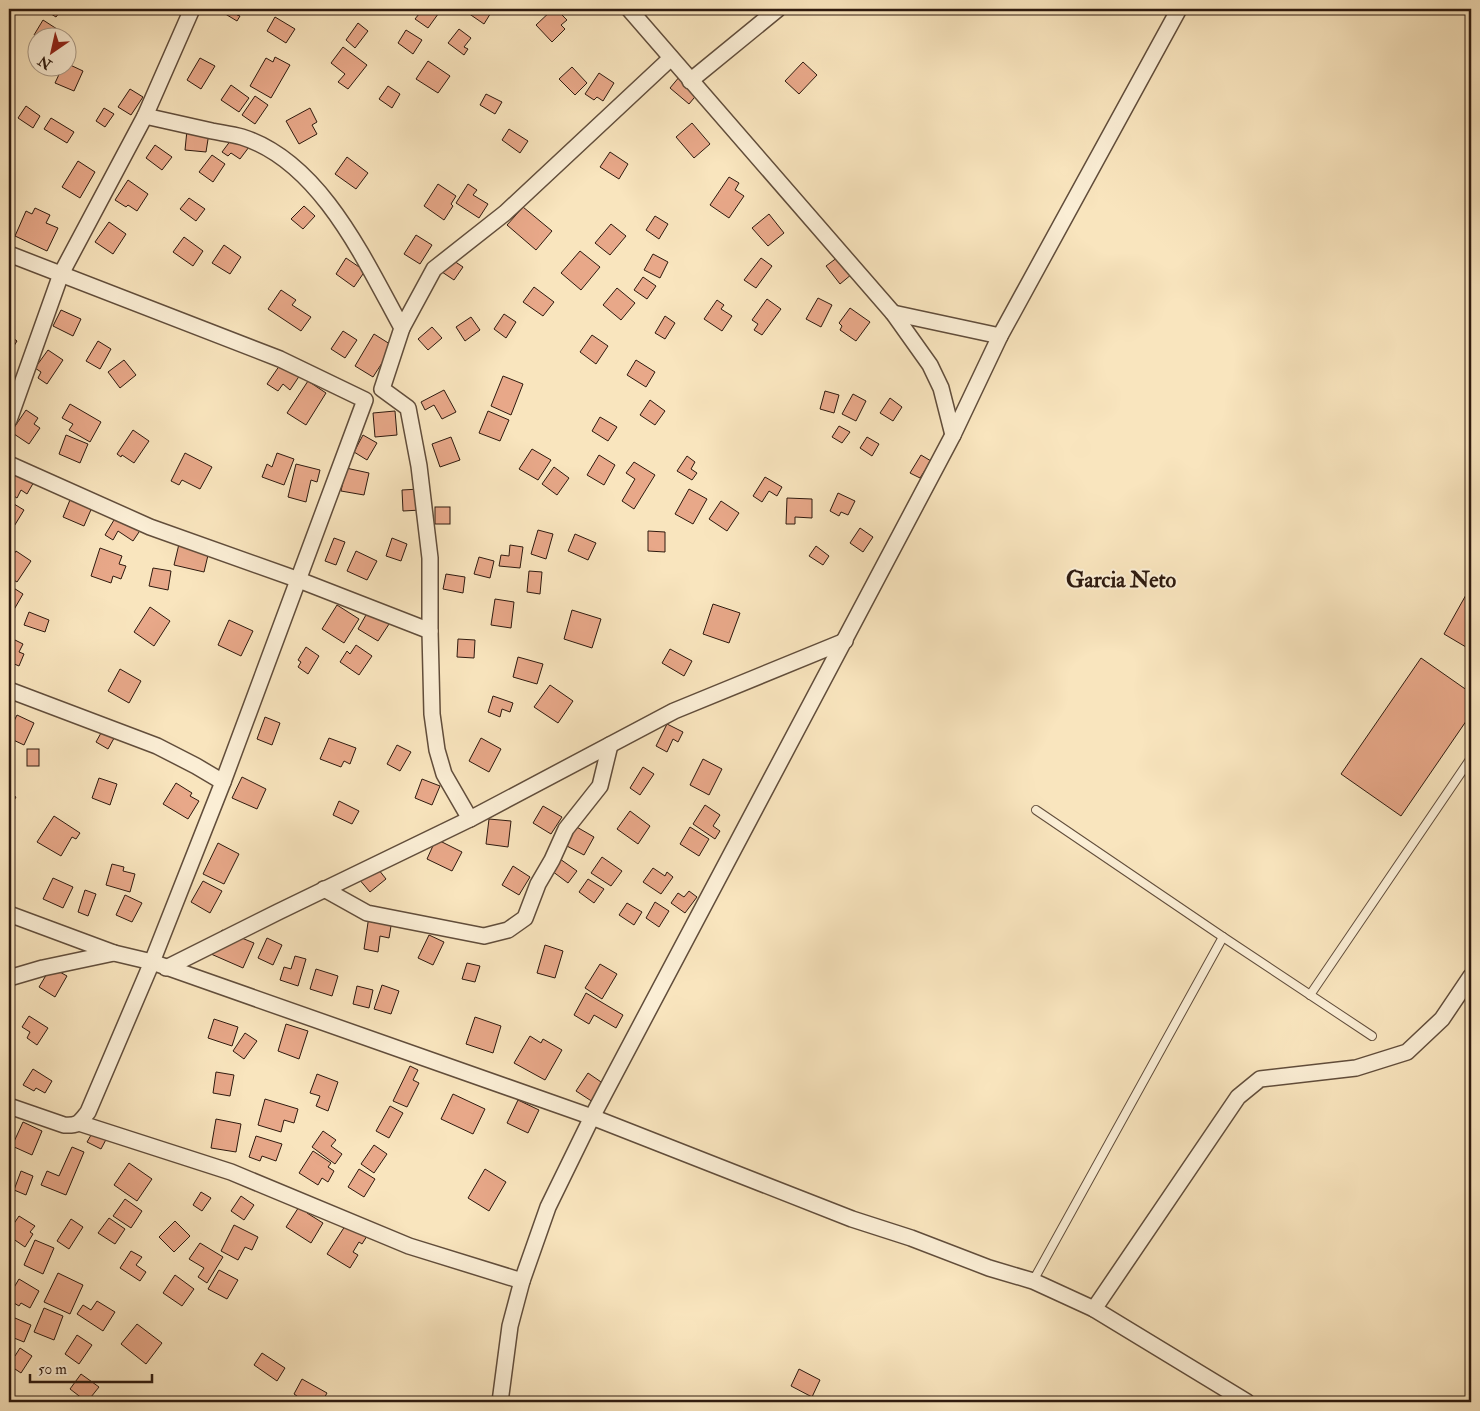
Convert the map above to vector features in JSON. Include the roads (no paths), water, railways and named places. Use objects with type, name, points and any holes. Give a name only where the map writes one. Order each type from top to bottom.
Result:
[{"type":"street","points":[[9,420],[61,274],[145,116],[192,9]]},
{"type":"street","points":[[629,9],[893,313],[930,366],[941,388],[953,435]]},
{"type":"street","points":[[690,81],[778,9]]},
{"type":"street","points":[[500,1402],[510,1326],[522,1281],[548,1206],[592,1117],[953,435],[1000,336],[1179,9]]},
{"type":"street","points":[[9,1106],[64,1125],[74,1126],[88,1112],[159,965],[223,782],[365,400],[382,389],[402,328],[434,269],[505,213],[671,58]]},
{"type":"street","points":[[145,116],[243,137],[273,151],[306,177],[339,217],[402,328]]},
{"type":"street","points":[[9,254],[280,359],[365,400]]},
{"type":"street","points":[[893,313],[1000,336]]},
{"type":"street","points":[[382,389],[408,408],[419,466],[430,558],[432,714],[437,750],[444,774],[470,819]]},
{"type":"street","points":[[9,464],[150,527],[299,580],[430,631]]},
{"type":"street","points":[[159,965],[470,819],[674,711],[845,641]]},
{"type":"street","points":[[9,690],[157,746],[223,782]]},
{"type":"street","points":[[324,889],[367,913],[484,936],[508,930],[525,918],[538,884],[552,860],[566,829],[600,786],[610,745]]},
{"type":"street","points":[[9,914],[592,1117],[852,1219],[911,1238],[989,1268],[1033,1281],[1094,1309],[1247,1402]]},
{"type":"street","points":[[9,978],[114,952]]},
{"type":"street","points":[[1094,1309],[1238,1097],[1260,1079],[1356,1068],[1407,1052],[1442,1019],[1471,976]]},
{"type":"street","points":[[79,1123],[231,1172],[409,1246],[522,1281]]},
{"type":"lane","points":[[1310,995],[1471,758]]},
{"type":"lane","points":[[1036,810],[1222,938],[1372,1036]]},
{"type":"lane","points":[[1033,1281],[1222,938]]},
{"type":"district","name":"Garcia Neto","points":[[1121,580]]}]
